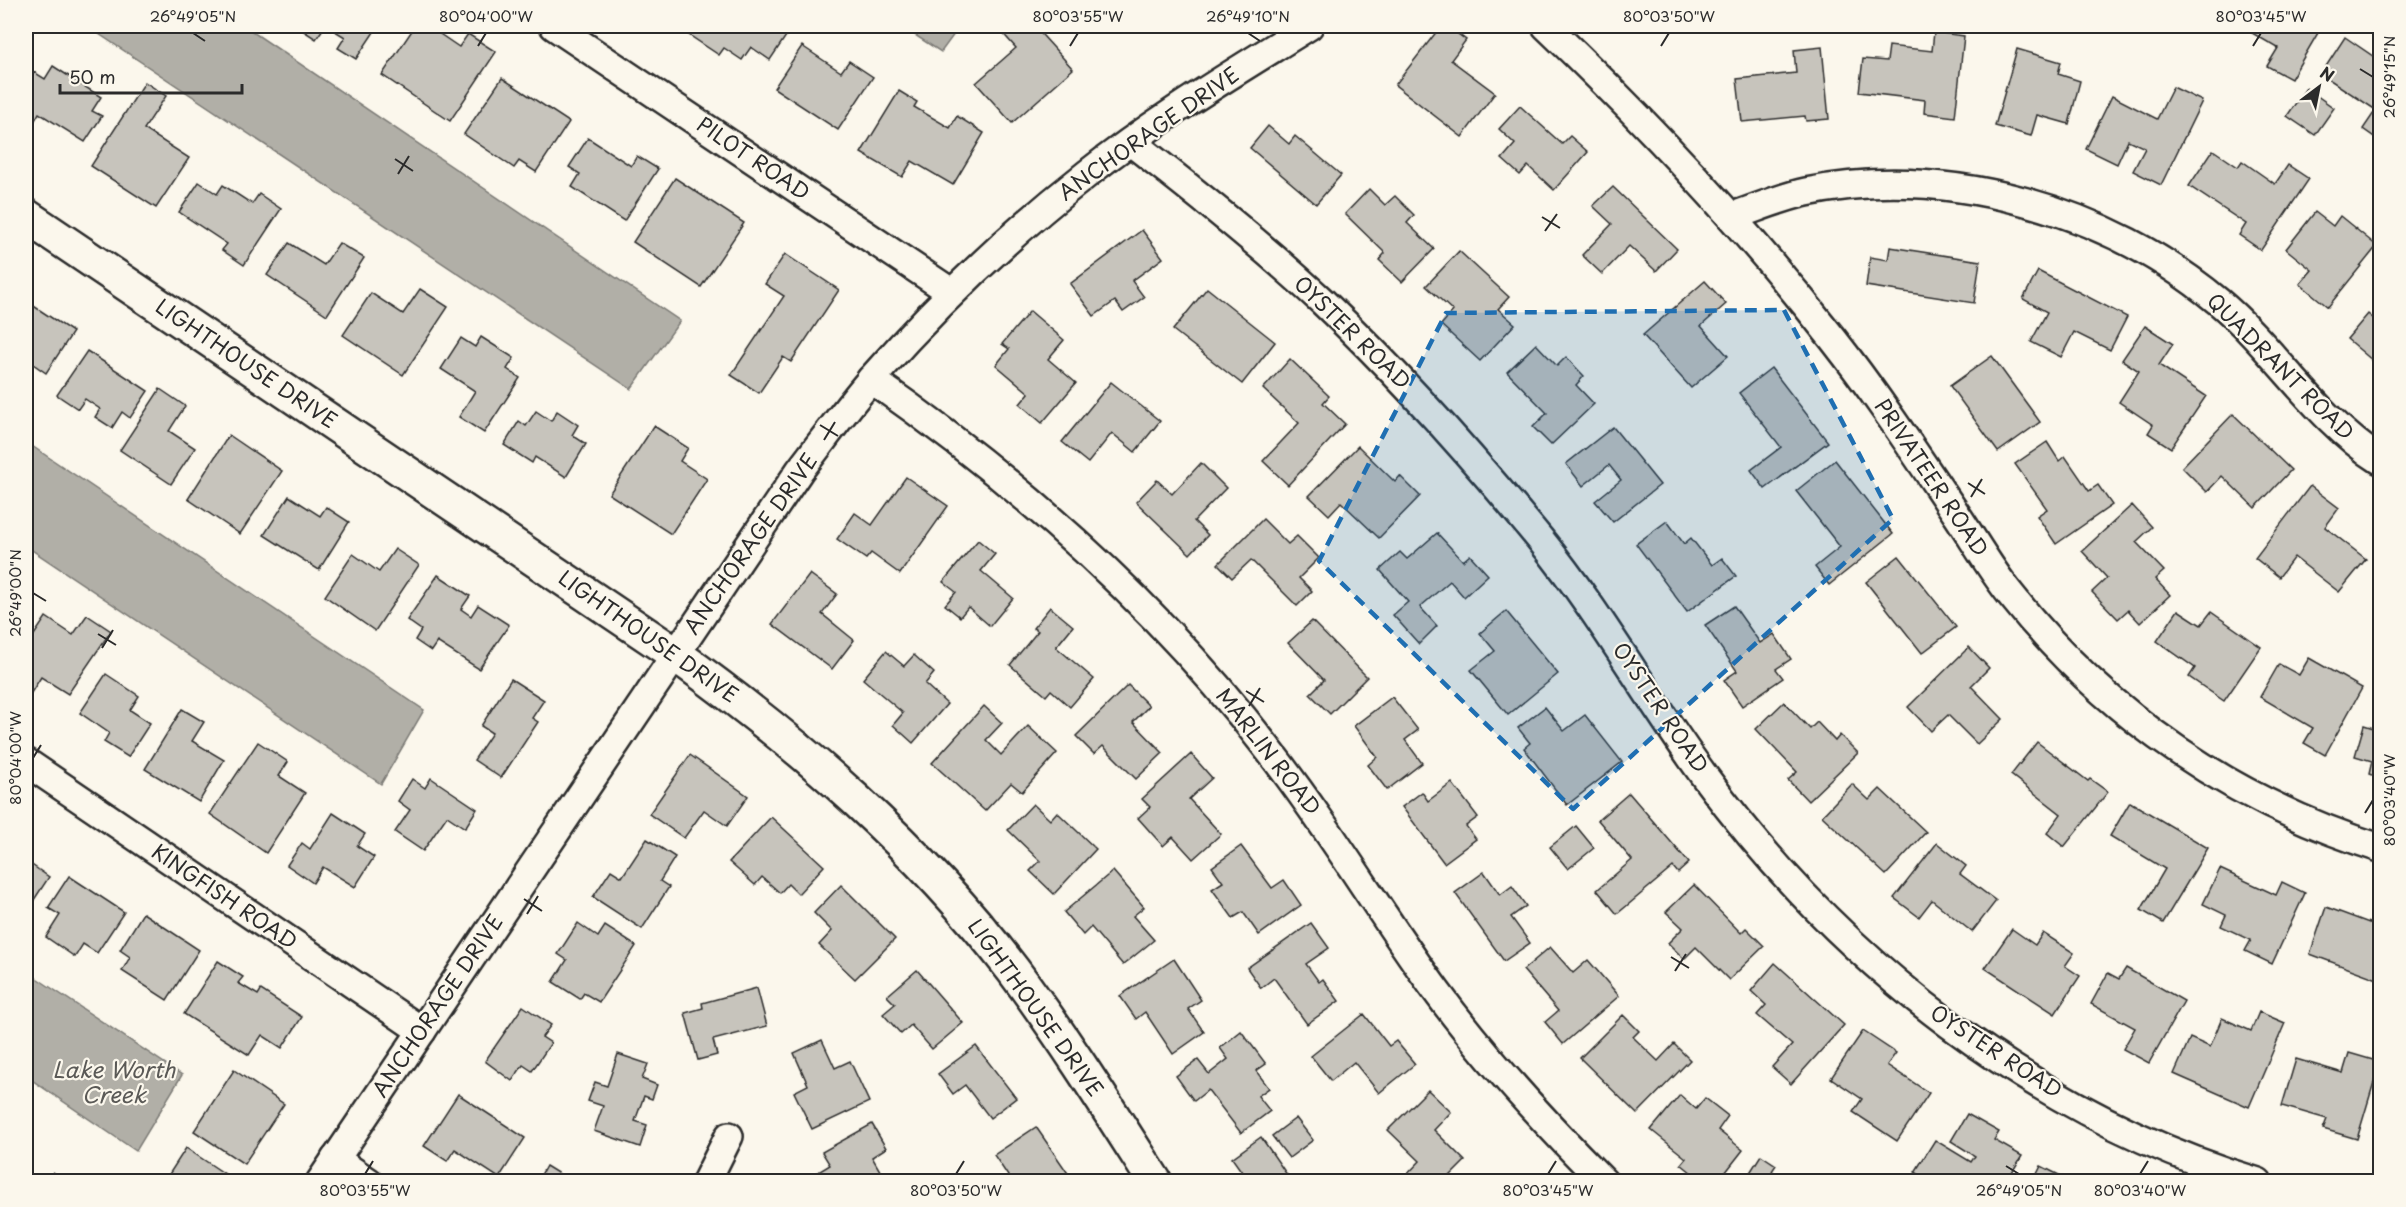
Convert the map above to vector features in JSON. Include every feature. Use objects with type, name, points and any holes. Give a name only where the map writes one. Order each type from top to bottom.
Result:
[{"type":"street","name":"PILOT ROAD","points":[[554,26],[951,292]]},
{"type":"street","name":"PRIVATEER ROAD","points":[[1546,26],[1630,106],[1733,216],[1842,350],[1905,436],[2009,592],[2073,664],[2108,697],[2164,743],[2205,770],[2268,805],[2335,834],[2380,848]]},
{"type":"street","name":"ANCHORAGE DRIVE","points":[[320,1182],[800,470],[872,379],[951,292],[1027,223],[1131,142],[1292,30]]},
{"type":"street","name":"OYSTER ROAD","points":[[1131,142],[1219,210],[1322,301],[1400,378],[1474,459],[1544,544],[1609,632],[1703,775],[1751,837],[1817,910],[1874,964],[1951,1025],[2032,1080],[2101,1117],[2173,1150],[2258,1182]]},
{"type":"street","name":"QUADRANT ROAD","points":[[1733,216],[1805,193],[1845,187],[1905,185],[1965,189],[2005,197],[2062,213],[2118,236],[2170,266],[2218,302],[2262,344],[2325,416],[2380,460]]},
{"type":"street","name":"LIGHTHOUSE DRIVE","points":[[26,216],[675,654],[758,714],[827,772],[893,833],[954,899],[1012,969],[1058,1033],[1155,1182]]},
{"type":"street","name":"MARLIN ROAD","points":[[872,379],[989,466],[1065,531],[1138,601],[1206,674],[1290,778],[1437,992],[1492,1063],[1552,1130],[1604,1182]]},
{"type":"street","name":"KINGFISH ROAD","points":[[26,762],[422,1031]]},
{"type":"street","points":[[706,1182],[729,1136]]},
{"type":"street","points":[[335,1159],[369,1182]]},
{"type":"highlighted area","points":[[1784,310],[1893,519],[1573,809],[1319,561],[1446,313]]},
{"type":"water","points":[[87,26],[244,26],[680,321],[631,389]]},
{"type":"water","points":[[901,26],[960,26],[941,52]]},
{"type":"water","points":[[26,442],[424,710],[381,784],[26,546]]},
{"type":"water","name":"Lake Worth Creek","points":[[26,971],[182,1075],[136,1151],[26,1076]]},
{"type":"building","points":[[296,26],[325,26],[316,39]]},
{"type":"building","points":[[327,26],[378,26],[356,59],[338,48],[345,37]]},
{"type":"building","points":[[415,26],[428,26],[459,47],[468,34],[496,52],[450,121],[382,75]]},
{"type":"building","points":[[686,26],[783,26],[790,30],[770,60],[751,47],[742,60],[724,48],[719,55],[683,31]]},
{"type":"building","points":[[1005,26],[1034,26],[1073,69],[1012,123],[976,83],[1016,48],[1000,30]]},
{"type":"building","points":[[1148,26],[1160,26],[1157,31]]},
{"type":"building","points":[[1441,26],[1447,26],[1466,40],[1451,60],[1495,93],[1462,137],[1395,85]]},
{"type":"building","points":[[2240,26],[2322,26],[2291,79],[2267,66],[2278,48]]},
{"type":"building","points":[[1934,32],[1964,36],[1955,117],[1924,113],[1925,100],[1859,92],[1863,59],[1887,61],[1889,46],[1932,51]]},
{"type":"building","points":[[2345,37],[2380,61],[2380,141],[2363,129],[2376,110],[2321,74]]},
{"type":"building","points":[[802,46],[841,72],[849,61],[873,77],[838,130],[774,88]]},
{"type":"building","points":[[1822,47],[1829,119],[1806,121],[1805,116],[1742,122],[1737,79],[1796,73],[1794,50]]},
{"type":"building","points":[[2017,49],[2061,62],[2058,74],[2080,81],[2069,124],[2037,115],[2031,136],[1995,126]]},
{"type":"building","points":[[53,66],[101,97],[92,111],[102,116],[85,142],[39,113],[34,122],[26,117],[26,85],[34,72],[45,79]]},
{"type":"building","points":[[502,78],[569,122],[536,172],[519,161],[514,168],[464,134]]},
{"type":"building","points":[[145,82],[166,96],[144,129],[189,158],[156,208],[91,166]]},
{"type":"building","points":[[2173,87],[2202,101],[2161,185],[2133,171],[2145,148],[2128,140],[2117,164],[2086,149],[2112,96],[2157,119]]},
{"type":"building","points":[[2306,88],[2334,108],[2315,135],[2287,116]]},
{"type":"building","points":[[899,91],[917,102],[914,107],[950,128],[957,116],[984,133],[953,185],[912,161],[902,177],[861,153]]},
{"type":"building","points":[[1520,106],[1562,144],[1570,136],[1588,152],[1554,190],[1528,166],[1520,175],[1502,159],[1515,144],[1499,129]]},
{"type":"building","points":[[1268,126],[1289,144],[1295,136],[1341,175],[1316,204],[1250,148]]},
{"type":"building","points":[[588,138],[631,166],[637,156],[658,169],[624,221],[572,187],[580,174],[569,167]]},
{"type":"building","points":[[2213,150],[2238,167],[2242,161],[2275,184],[2288,165],[2309,179],[2261,250],[2239,235],[2246,224],[2189,186]]},
{"type":"building","points":[[675,178],[744,223],[701,287],[633,242]]},
{"type":"building","points":[[199,182],[217,194],[223,185],[252,204],[259,194],[281,209],[244,265],[222,250],[227,244],[179,212]]},
{"type":"building","points":[[1613,187],[1677,249],[1656,271],[1629,246],[1602,274],[1582,255],[1612,224],[1593,206]]},
{"type":"building","points":[[1369,189],[1385,205],[1395,196],[1414,215],[1407,223],[1434,249],[1402,282],[1379,260],[1385,253],[1345,214]]},
{"type":"building","points":[[2315,212],[2333,226],[2340,216],[2377,246],[2328,307],[2300,284],[2312,270],[2286,249]]},
{"type":"building","points":[[1142,230],[1163,258],[1132,281],[1144,297],[1123,312],[1115,301],[1094,316],[1070,284]]},
{"type":"building","points":[[289,243],[324,265],[339,243],[364,258],[327,315],[267,275]]},
{"type":"building","points":[[1890,247],[1980,261],[1974,303],[1866,286],[1870,257],[1888,260]]},
{"type":"building","points":[[1459,251],[1509,297],[1498,309],[1515,324],[1480,361],[1441,325],[1453,311],[1426,286]]},
{"type":"building","points":[[785,254],[839,290],[791,362],[783,357],[759,393],[731,375],[784,296],[765,284]]},
{"type":"building","points":[[2038,271],[2127,317],[2110,350],[2074,332],[2061,357],[2031,342],[2047,312],[2023,299]]},
{"type":"building","points":[[1705,281],[1726,304],[1701,326],[1728,356],[1691,388],[1643,335]]},
{"type":"building","points":[[1207,288],[1275,342],[1242,384],[1173,330]]},
{"type":"building","points":[[420,289],[448,307],[403,375],[343,335],[371,293],[403,314]]},
{"type":"building","points":[[26,301],[73,332],[46,373],[26,359]]},
{"type":"building","points":[[1030,311],[1064,340],[1048,359],[1076,383],[1042,423],[1020,404],[1029,393],[996,365],[1009,349],[1002,344]]},
{"type":"building","points":[[2368,314],[2380,324],[2380,367],[2347,339]]},
{"type":"building","points":[[2145,326],[2173,344],[2159,365],[2206,396],[2171,448],[2148,433],[2153,425],[2119,402],[2139,371],[2122,360]]},
{"type":"building","points":[[481,337],[514,358],[507,369],[520,378],[484,433],[459,417],[475,391],[441,369],[461,338],[475,347]]},
{"type":"building","points":[[1536,344],[1557,366],[1566,357],[1584,376],[1576,385],[1594,404],[1551,445],[1533,427],[1547,413],[1507,372]]},
{"type":"building","points":[[87,351],[148,391],[130,418],[122,412],[112,428],[95,417],[100,409],[85,399],[78,409],[57,395]]},
{"type":"building","points":[[1992,356],[2040,422],[1998,452],[1950,386]]},
{"type":"building","points":[[1290,359],[1329,396],[1323,403],[1345,424],[1288,485],[1263,461],[1299,423],[1263,389]]},
{"type":"building","points":[[1771,368],[1828,442],[1765,489],[1751,470],[1781,447],[1739,393]]},
{"type":"building","points":[[1111,382],[1160,421],[1135,452],[1112,433],[1088,463],[1062,442]]},
{"type":"building","points":[[160,389],[185,406],[169,431],[195,448],[171,484],[120,450]]},
{"type":"building","points":[[536,411],[551,421],[557,411],[578,425],[572,435],[586,444],[566,477],[535,457],[532,463],[504,445],[519,421],[526,426]]},
{"type":"building","points":[[2233,414],[2291,470],[2255,508],[2222,476],[2207,492],[2182,467]]},
{"type":"building","points":[[654,426],[688,448],[680,461],[707,479],[671,534],[609,494]]},
{"type":"building","points":[[1613,427],[1660,485],[1613,522],[1595,501],[1621,480],[1609,465],[1583,486],[1566,464]]},
{"type":"building","points":[[229,435],[282,471],[240,534],[188,499]]},
{"type":"building","points":[[2047,442],[2059,461],[2065,456],[2089,491],[2098,485],[2112,505],[2056,544],[2037,516],[2047,509],[2015,464]]},
{"type":"building","points":[[1358,446],[1395,482],[1400,476],[1420,496],[1379,538],[1341,502],[1329,515],[1309,496]]},
{"type":"building","points":[[1835,460],[1893,534],[1829,585],[1815,567],[1840,547],[1796,491]]},
{"type":"building","points":[[1201,463],[1226,488],[1194,521],[1208,535],[1190,554],[1136,502],[1157,480],[1172,494]]},
{"type":"building","points":[[906,477],[948,506],[900,574],[871,553],[866,559],[837,539],[855,513],[872,525]]},
{"type":"building","points":[[2310,486],[2339,508],[2325,527],[2366,559],[2339,592],[2294,557],[2279,577],[2255,558]]},
{"type":"building","points":[[289,496],[320,516],[326,507],[349,522],[319,570],[264,535]]},
{"type":"building","points":[[2132,505],[2152,527],[2136,542],[2164,571],[2155,579],[2170,595],[2140,623],[2128,610],[2118,619],[2092,592],[2107,578],[2082,551]]},
{"type":"building","points":[[1263,519],[1288,544],[1297,536],[1319,558],[1299,578],[1312,591],[1297,606],[1251,560],[1232,578],[1218,564]]},
{"type":"building","points":[[1667,521],[1684,544],[1691,538],[1712,565],[1722,558],[1736,576],[1687,612],[1636,544]]},
{"type":"building","points":[[1437,533],[1463,561],[1470,555],[1488,575],[1464,597],[1450,581],[1420,607],[1437,626],[1419,644],[1393,615],[1408,602],[1380,570],[1400,552],[1407,559]]},
{"type":"building","points":[[978,540],[995,554],[981,571],[1013,598],[990,626],[968,607],[960,617],[945,605],[956,592],[943,582]]},
{"type":"building","points":[[395,549],[419,565],[375,631],[325,596],[353,554],[379,572]]},
{"type":"building","points":[[1899,556],[1956,627],[1922,653],[1866,582]]},
{"type":"building","points":[[810,574],[837,594],[822,614],[854,640],[832,669],[772,624]]},
{"type":"building","points":[[438,575],[470,596],[461,609],[471,616],[478,605],[509,625],[479,669],[437,642],[431,651],[415,640],[421,630],[407,620]]},
{"type":"building","points":[[1734,606],[1760,643],[1774,634],[1791,659],[1776,669],[1783,678],[1742,706],[1724,680],[1737,671],[1705,625]]},
{"type":"building","points":[[1050,607],[1073,626],[1056,647],[1094,679],[1070,707],[1051,690],[1046,696],[1010,665],[1038,631],[1033,628]]},
{"type":"building","points":[[2178,610],[2201,625],[2211,612],[2261,647],[2224,701],[2189,677],[2195,668],[2157,641]]},
{"type":"building","points":[[1506,611],[1558,674],[1508,715],[1471,670],[1495,651],[1480,633]]},
{"type":"building","points":[[87,615],[111,631],[68,694],[41,677],[31,693],[26,689],[26,647],[46,617],[73,635]]},
{"type":"building","points":[[1312,621],[1367,677],[1330,714],[1310,694],[1324,680],[1288,643]]},
{"type":"building","points":[[1969,647],[1989,668],[1971,686],[2003,719],[1977,744],[1948,715],[1931,731],[1908,707]]},
{"type":"building","points":[[886,651],[904,666],[914,655],[934,673],[925,684],[947,704],[913,743],[893,725],[903,713],[863,679]]},
{"type":"building","points":[[2309,658],[2362,688],[2325,755],[2304,743],[2313,728],[2260,697],[2279,664],[2299,675]]},
{"type":"building","points":[[106,674],[139,696],[130,710],[150,723],[128,757],[104,742],[109,733],[80,713]]},
{"type":"building","points":[[511,679],[544,700],[532,718],[538,722],[501,778],[474,760],[492,733],[481,726]]},
{"type":"building","points":[[1128,685],[1149,706],[1133,722],[1163,753],[1136,779],[1103,746],[1094,754],[1076,736]]},
{"type":"building","points":[[1392,697],[1418,730],[1405,740],[1422,763],[1387,790],[1368,765],[1377,757],[1354,726]]},
{"type":"building","points":[[1784,702],[1810,729],[1817,722],[1835,741],[1840,735],[1858,753],[1808,801],[1788,780],[1797,772],[1756,729]]},
{"type":"building","points":[[984,706],[1002,723],[986,740],[1001,755],[1028,726],[1057,753],[1022,792],[1011,783],[985,811],[932,763]]},
{"type":"building","points":[[1545,707],[1564,731],[1585,715],[1622,762],[1567,805],[1524,748],[1530,743],[1518,728]]},
{"type":"building","points":[[182,709],[204,722],[192,741],[224,760],[199,802],[145,769]]},
{"type":"building","points":[[2364,725],[2380,730],[2380,778],[2369,774],[2372,761],[2355,756]]},
{"type":"building","points":[[258,742],[288,762],[279,776],[305,793],[266,853],[210,814]]},
{"type":"building","points":[[2037,742],[2088,781],[2090,779],[2108,792],[2064,847],[2047,833],[2061,814],[2011,775]]},
{"type":"building","points":[[1191,754],[1212,778],[1189,799],[1221,834],[1193,859],[1173,837],[1163,846],[1138,818],[1150,807],[1142,799]]},
{"type":"building","points":[[690,755],[748,796],[727,826],[704,810],[684,838],[649,814]]},
{"type":"building","points":[[431,778],[477,809],[465,828],[447,816],[423,851],[395,832],[410,810],[398,801],[412,779],[425,788]]},
{"type":"building","points":[[1452,783],[1478,817],[1466,826],[1476,839],[1444,863],[1402,807],[1422,792],[1428,801]]},
{"type":"building","points":[[1852,784],[1869,800],[1880,789],[1926,832],[1886,875],[1822,816]]},
{"type":"building","points":[[1629,793],[1689,863],[1678,873],[1673,867],[1617,914],[1597,890],[1632,860],[1598,820]]},
{"type":"building","points":[[2130,802],[2208,848],[2163,923],[2141,910],[2165,869],[2110,836]]},
{"type":"building","points":[[1033,804],[1050,820],[1057,812],[1096,849],[1054,894],[1030,871],[1040,861],[1008,830]]},
{"type":"building","points":[[333,813],[365,834],[357,846],[374,857],[355,887],[323,867],[313,883],[287,865],[302,843],[310,849]]},
{"type":"building","points":[[771,817],[824,866],[798,894],[788,884],[780,893],[762,877],[755,885],[729,862]]},
{"type":"building","points":[[1576,826],[1594,848],[1568,869],[1550,847]]},
{"type":"building","points":[[26,831],[31,835],[26,843]]},
{"type":"building","points":[[647,839],[675,857],[660,881],[669,887],[642,929],[593,897],[611,870],[622,877]]},
{"type":"building","points":[[1937,843],[1966,866],[1960,874],[1996,901],[1972,932],[1932,900],[1919,917],[1894,898]]},
{"type":"building","points":[[1241,846],[1272,888],[1284,880],[1301,905],[1259,935],[1243,912],[1233,918],[1212,889],[1223,882],[1212,867]]},
{"type":"building","points":[[26,861],[49,877],[26,912]]},
{"type":"building","points":[[2220,869],[2276,895],[2282,882],[2305,893],[2272,964],[2245,951],[2251,940],[2221,926],[2226,915],[2203,904]]},
{"type":"building","points":[[1113,871],[1144,907],[1133,916],[1154,940],[1123,965],[1091,927],[1083,935],[1064,912]]},
{"type":"building","points":[[1484,872],[1500,895],[1512,886],[1526,906],[1511,917],[1530,943],[1504,961],[1455,893]]},
{"type":"building","points":[[69,876],[124,912],[97,953],[83,944],[75,957],[46,937],[60,915],[48,908]]},
{"type":"building","points":[[841,885],[895,939],[855,979],[819,945],[832,931],[814,913]]},
{"type":"building","points":[[1694,885],[1741,933],[1746,928],[1764,946],[1729,980],[1696,947],[1684,959],[1668,943],[1683,928],[1666,912]]},
{"type":"building","points":[[2326,907],[2380,927],[2380,980],[2310,954]]},
{"type":"building","points":[[143,913],[199,950],[167,1000],[122,971],[130,957],[120,950]]},
{"type":"building","points":[[578,923],[598,937],[605,926],[636,946],[599,1002],[584,993],[580,999],[553,982],[567,960],[558,954]]},
{"type":"building","points":[[1311,923],[1329,948],[1306,964],[1319,982],[1323,979],[1339,1001],[1307,1024],[1274,978],[1261,988],[1247,968]]},
{"type":"building","points":[[2012,929],[2035,945],[2043,933],[2074,953],[2065,966],[2080,976],[2055,1014],[1985,968]]},
{"type":"building","points":[[1550,947],[1573,973],[1588,960],[1619,996],[1563,1044],[1545,1022],[1558,1011],[1523,970]]},
{"type":"building","points":[[1174,959],[1201,1000],[1188,1009],[1204,1032],[1173,1054],[1145,1012],[1136,1019],[1120,996]]},
{"type":"building","points":[[218,961],[243,977],[238,983],[258,995],[261,990],[302,1017],[282,1048],[262,1035],[249,1055],[184,1014]]},
{"type":"building","points":[[1775,963],[1844,1025],[1791,1084],[1772,1067],[1792,1045],[1757,1015],[1766,1005],[1751,991]]},
{"type":"building","points":[[2126,968],[2184,1001],[2149,1063],[2123,1049],[2135,1028],[2091,1004],[2108,973],[2119,979]]},
{"type":"building","points":[[917,970],[963,1023],[932,1049],[911,1025],[901,1034],[883,1014],[895,1004],[887,996]]},
{"type":"building","points":[[757,988],[767,1026],[713,1040],[717,1055],[698,1060],[685,1013],[703,1008],[702,1003]]},
{"type":"building","points":[[523,1006],[551,1025],[542,1037],[551,1043],[532,1071],[523,1065],[512,1081],[485,1061]]},
{"type":"building","points":[[2259,1012],[2285,1023],[2249,1107],[2174,1074],[2190,1038],[2210,1047],[2222,1018],[2251,1031]]},
{"type":"building","points":[[1364,1014],[1389,1046],[1396,1041],[1415,1064],[1379,1093],[1354,1062],[1331,1081],[1311,1056]]},
{"type":"building","points":[[1623,1015],[1639,1031],[1633,1037],[1658,1061],[1674,1044],[1690,1060],[1637,1114],[1580,1058]]},
{"type":"building","points":[[1241,1031],[1266,1064],[1256,1071],[1269,1088],[1258,1096],[1270,1111],[1241,1133],[1208,1090],[1194,1101],[1176,1076],[1198,1060],[1209,1074],[1228,1059],[1220,1048]]},
{"type":"building","points":[[1863,1031],[1896,1053],[1887,1065],[1929,1093],[1897,1141],[1853,1112],[1862,1099],[1831,1078]]},
{"type":"building","points":[[822,1040],[835,1068],[850,1061],[869,1102],[812,1129],[794,1092],[808,1085],[794,1053]]},
{"type":"building","points":[[976,1046],[1016,1098],[990,1118],[965,1085],[953,1094],[938,1074]]},
{"type":"building","points":[[2349,1053],[2380,1062],[2357,1139],[2323,1129],[2327,1119],[2282,1106],[2296,1059],[2343,1073]]},
{"type":"building","points":[[618,1054],[648,1064],[642,1079],[657,1085],[652,1099],[644,1096],[635,1121],[647,1125],[640,1147],[594,1131],[603,1106],[588,1101],[595,1082],[607,1086]]},
{"type":"building","points":[[234,1070],[284,1104],[244,1164],[194,1131]]},
{"type":"building","points":[[1428,1090],[1451,1112],[1434,1130],[1465,1161],[1444,1182],[1400,1182],[1420,1161],[1388,1130]]},
{"type":"building","points":[[458,1094],[525,1138],[499,1178],[455,1149],[447,1161],[424,1146]]},
{"type":"building","points":[[1680,1095],[1696,1109],[1705,1098],[1728,1116],[1718,1130],[1743,1150],[1718,1182],[1703,1182],[1681,1164],[1686,1158],[1651,1130]]},
{"type":"building","points":[[1967,1114],[1999,1132],[1994,1140],[2022,1156],[2006,1182],[1931,1182],[1915,1172],[1935,1140],[1971,1162],[1975,1156],[1951,1141]]},
{"type":"building","points":[[1296,1118],[1313,1140],[1289,1158],[1272,1136]]},
{"type":"building","points":[[872,1124],[886,1148],[872,1157],[883,1176],[875,1182],[802,1182],[830,1165],[822,1152]]},
{"type":"building","points":[[1036,1127],[1074,1182],[1012,1182],[994,1155]]},
{"type":"building","points":[[26,1133],[32,1138],[26,1148]]},
{"type":"building","points":[[1261,1137],[1292,1182],[1249,1182],[1232,1158]]},
{"type":"building","points":[[186,1148],[231,1178],[229,1182],[164,1182]]},
{"type":"building","points":[[1761,1155],[1776,1165],[1772,1171],[1787,1182],[1744,1182]]},
{"type":"building","points":[[546,1166],[572,1182],[537,1182]]},
{"type":"building","points":[[2041,1166],[2073,1182],[2033,1182]]},
{"type":"building","points":[[53,1172],[67,1182],[47,1182]]}]
